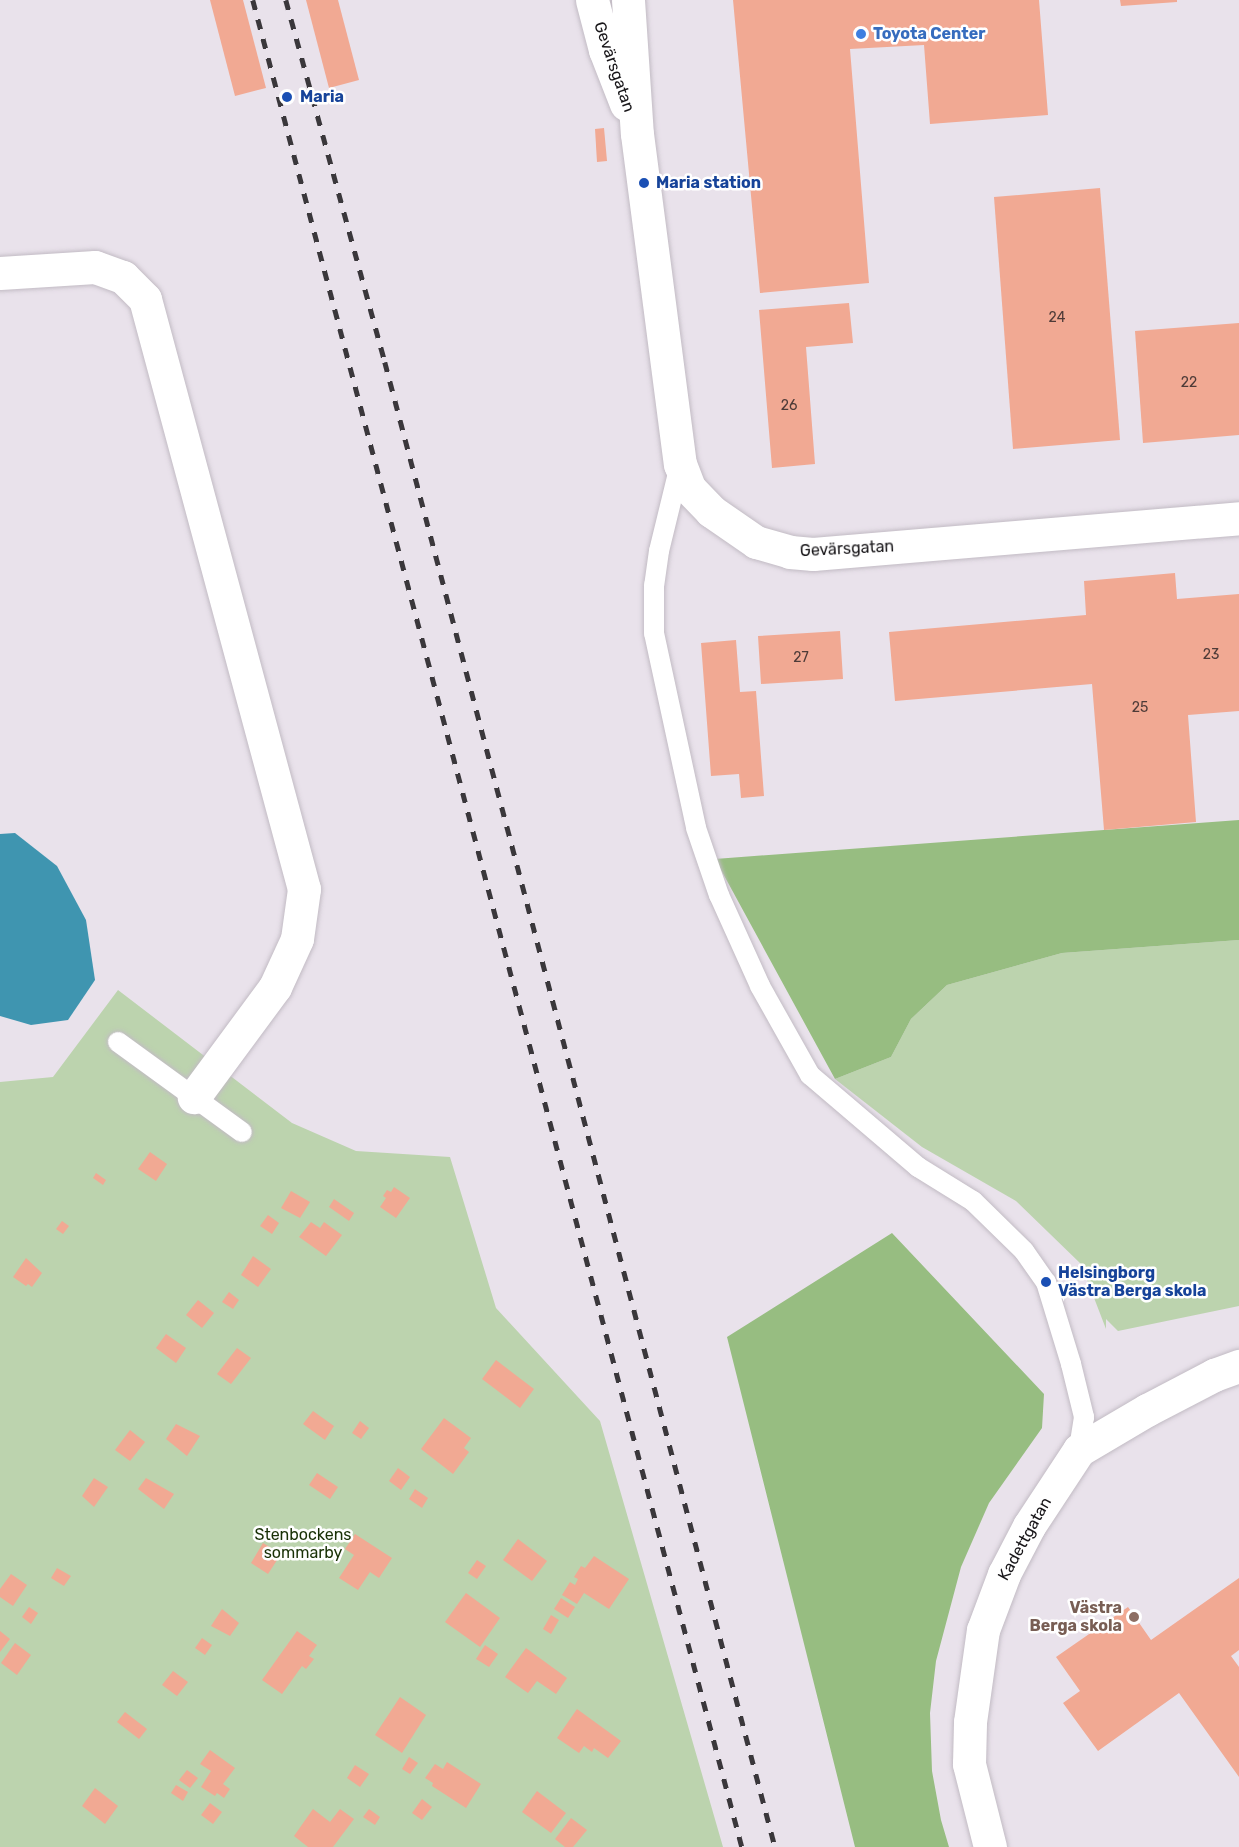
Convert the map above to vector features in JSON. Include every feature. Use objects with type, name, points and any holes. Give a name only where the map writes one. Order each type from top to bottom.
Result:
[{"type":"street","name":"Gevärsgatan","points":[[592,0],[605,50],[637,134]]},
{"type":"street","name":"Gevärsgatan","points":[[628,0],[637,134],[680,464],[689,488],[720,519],[756,542],[790,552],[813,554],[1239,518]]},
{"type":"street","points":[[0,273],[95,267],[123,277],[145,299],[304,889],[297,939],[275,987],[194,1097]]},
{"type":"street","name":"Kadettgatan","points":[[990,1847],[980,1816],[969,1764],[969,1722],[983,1630],[1004,1574],[1029,1526],[1079,1450],[1147,1410],[1214,1375],[1239,1366]]},
{"type":"lane","points":[[680,464],[659,551],[654,585],[654,633],[696,828],[719,895],[760,986],[810,1075],[918,1167],[972,1201],[1024,1251],[1046,1282],[1071,1364],[1084,1417],[1079,1450]]},
{"type":"lane","points":[[118,1042],[242,1132]]},
{"type":"green space","points":[[1239,820],[1239,940],[1062,953],[947,985],[911,1019],[891,1057],[835,1079],[715,859]]},
{"type":"green space","points":[[1239,940],[1239,1306],[1118,1331],[1106,1319],[1106,1329],[1081,1264],[1016,1201],[922,1147],[835,1079],[891,1057],[911,1019],[947,985],[1062,953]]},
{"type":"green space","name":"Stenbockens sommarby","points":[[118,990],[292,1123],[356,1151],[450,1157],[496,1308],[600,1421],[723,1847],[0,1847],[0,1082],[53,1077]]},
{"type":"green space","points":[[892,1233],[1044,1394],[1042,1428],[989,1503],[961,1567],[936,1661],[930,1713],[932,1771],[941,1820],[949,1847],[855,1847],[727,1337]]},
{"type":"water","points":[[15,833],[57,866],[86,920],[95,980],[68,1020],[31,1025],[0,1016],[0,834]]},
{"type":"building","points":[[210,0],[243,0],[266,88],[235,96]]},
{"type":"building","points":[[306,0],[338,0],[359,80],[329,88]]},
{"type":"building","points":[[733,0],[1039,0],[1048,115],[930,124],[924,45],[850,49],[869,283],[760,293]]},
{"type":"building","points":[[1120,0],[1177,0],[1177,2],[1121,6]]},
{"type":"building","points":[[604,128],[607,161],[597,162],[595,129]]},
{"type":"building","points":[[1100,188],[1120,440],[1013,449],[994,197]]},
{"type":"building","points":[[849,303],[853,343],[806,347],[815,464],[772,468],[759,310]]},
{"type":"building","points":[[1239,323],[1239,435],[1143,443],[1135,331]]},
{"type":"building","points":[[1175,573],[1177,599],[1239,594],[1239,711],[1188,715],[1196,822],[1104,830],[1092,684],[895,701],[889,632],[1086,615],[1084,581]]},
{"type":"building","points":[[840,631],[843,679],[761,684],[758,636]]},
{"type":"building","points":[[736,640],[740,692],[756,691],[764,796],[741,798],[739,774],[711,776],[701,643]]},
{"type":"building","points":[[150,1152],[167,1164],[156,1181],[138,1169]]},
{"type":"building","points":[[96,1173],[106,1180],[103,1185],[93,1178]]},
{"type":"building","points":[[394,1187],[410,1198],[396,1218],[380,1207],[386,1198],[383,1196],[387,1190],[391,1192]]},
{"type":"building","points":[[291,1191],[310,1202],[300,1218],[281,1208]]},
{"type":"building","points":[[334,1199],[354,1213],[349,1221],[329,1207]]},
{"type":"building","points":[[268,1215],[279,1223],[272,1234],[260,1226]]},
{"type":"building","points":[[62,1221],[69,1226],[63,1234],[56,1229]]},
{"type":"building","points":[[311,1222],[320,1228],[324,1222],[342,1235],[326,1256],[299,1237]]},
{"type":"building","points":[[253,1256],[271,1269],[258,1287],[241,1275]]},
{"type":"building","points":[[26,1258],[42,1273],[32,1287],[28,1284],[26,1286],[13,1277]]},
{"type":"building","points":[[229,1292],[239,1300],[233,1309],[222,1302]]},
{"type":"building","points":[[198,1300],[214,1313],[202,1328],[186,1315]]},
{"type":"building","points":[[166,1334],[186,1348],[176,1363],[156,1348]]},
{"type":"building","points":[[237,1348],[251,1358],[231,1384],[217,1374]]},
{"type":"building","points":[[496,1360],[534,1389],[520,1408],[482,1379]]},
{"type":"building","points":[[313,1411],[334,1426],[325,1440],[303,1424]]},
{"type":"building","points":[[444,1418],[471,1438],[464,1448],[469,1452],[453,1474],[421,1449]]},
{"type":"building","points":[[360,1421],[369,1428],[361,1439],[352,1433]]},
{"type":"building","points":[[176,1424],[200,1436],[187,1456],[166,1439]]},
{"type":"building","points":[[130,1430],[145,1442],[130,1461],[115,1450]]},
{"type":"building","points":[[398,1468],[410,1477],[401,1490],[389,1481]]},
{"type":"building","points":[[317,1473],[338,1487],[330,1499],[309,1485]]},
{"type":"building","points":[[94,1478],[108,1487],[94,1507],[82,1496]]},
{"type":"building","points":[[146,1478],[174,1494],[164,1509],[138,1489]]},
{"type":"building","points":[[415,1489],[428,1498],[422,1508],[409,1499]]},
{"type":"building","points":[[355,1534],[392,1558],[379,1578],[370,1572],[358,1590],[339,1578],[354,1555],[345,1549]]},
{"type":"building","points":[[518,1539],[547,1561],[532,1581],[503,1560]]},
{"type":"building","points":[[263,1543],[281,1554],[268,1574],[251,1563]]},
{"type":"building","points":[[594,1556],[629,1579],[609,1609],[584,1593],[577,1604],[562,1595],[570,1582],[575,1585],[578,1579],[574,1577],[581,1566],[585,1568]]},
{"type":"building","points":[[477,1560],[486,1566],[477,1579],[468,1573]]},
{"type":"building","points":[[57,1568],[71,1576],[64,1586],[51,1578]]},
{"type":"building","points":[[11,1574],[27,1585],[13,1606],[0,1597],[0,1589]]},
{"type":"building","points":[[1239,1578],[1239,1650],[1231,1656],[1239,1667],[1239,1777],[1179,1693],[1098,1751],[1063,1703],[1080,1691],[1056,1657],[1128,1607],[1151,1640]]},
{"type":"building","points":[[466,1593],[500,1618],[480,1647],[445,1622]]},
{"type":"building","points":[[561,1598],[575,1607],[568,1618],[554,1609]]},
{"type":"building","points":[[29,1607],[38,1613],[31,1624],[22,1617]]},
{"type":"building","points":[[222,1609],[239,1623],[230,1636],[211,1626]]},
{"type":"building","points":[[551,1615],[559,1620],[551,1634],[543,1629]]},
{"type":"building","points":[[0,1631],[10,1639],[0,1652]]},
{"type":"building","points":[[297,1631],[317,1645],[309,1656],[314,1659],[306,1669],[302,1666],[282,1694],[262,1680]]},
{"type":"building","points":[[202,1638],[212,1645],[205,1655],[195,1648]]},
{"type":"building","points":[[15,1643],[31,1655],[17,1675],[1,1663]]},
{"type":"building","points":[[485,1645],[498,1654],[489,1667],[476,1659]]},
{"type":"building","points":[[526,1648],[567,1678],[556,1694],[537,1681],[528,1693],[505,1677]]},
{"type":"building","points":[[173,1671],[188,1682],[177,1696],[162,1685]]},
{"type":"building","points":[[400,1697],[426,1715],[402,1753],[375,1735]]},
{"type":"building","points":[[577,1709],[621,1741],[608,1758],[594,1748],[592,1752],[584,1746],[579,1753],[557,1738]]},
{"type":"building","points":[[125,1712],[147,1729],[139,1739],[117,1722]]},
{"type":"building","points":[[210,1750],[235,1768],[223,1784],[230,1789],[224,1798],[217,1793],[215,1796],[201,1787],[211,1771],[200,1764]]},
{"type":"building","points":[[409,1757],[418,1763],[410,1774],[402,1769]]},
{"type":"building","points":[[447,1762],[481,1784],[466,1808],[432,1786],[433,1783],[425,1778],[435,1764],[443,1769]]},
{"type":"building","points":[[355,1765],[369,1774],[360,1787],[347,1778]]},
{"type":"building","points":[[187,1770],[198,1778],[190,1788],[179,1780]]},
{"type":"building","points":[[176,1785],[188,1792],[183,1801],[171,1793]]},
{"type":"building","points":[[95,1788],[118,1806],[105,1824],[82,1806]]},
{"type":"building","points":[[537,1791],[566,1813],[551,1833],[522,1812]]},
{"type":"building","points":[[422,1799],[432,1807],[422,1820],[412,1813]]},
{"type":"building","points":[[210,1803],[222,1812],[213,1824],[201,1815]]},
{"type":"building","points":[[313,1809],[330,1822],[340,1809],[354,1819],[333,1847],[308,1847],[294,1836]]},
{"type":"building","points":[[369,1809],[380,1817],[375,1825],[363,1817]]},
{"type":"building","points":[[571,1818],[587,1830],[573,1847],[565,1847],[555,1839]]},
{"type":"railway","points":[[253,0],[742,1847]]},
{"type":"railway","points":[[286,0],[385,362],[775,1847]]},
{"type":"place","name":"Toyota Center","points":[[861,34]]},
{"type":"place","name":"Maria","points":[[287,97]]},
{"type":"place","name":"Maria station","points":[[644,183]]},
{"type":"place","name":"Helsingborg Västra Berga skola","points":[[1046,1282]]},
{"type":"place","name":"Västra Berga skola","points":[[1134,1617]]}]
